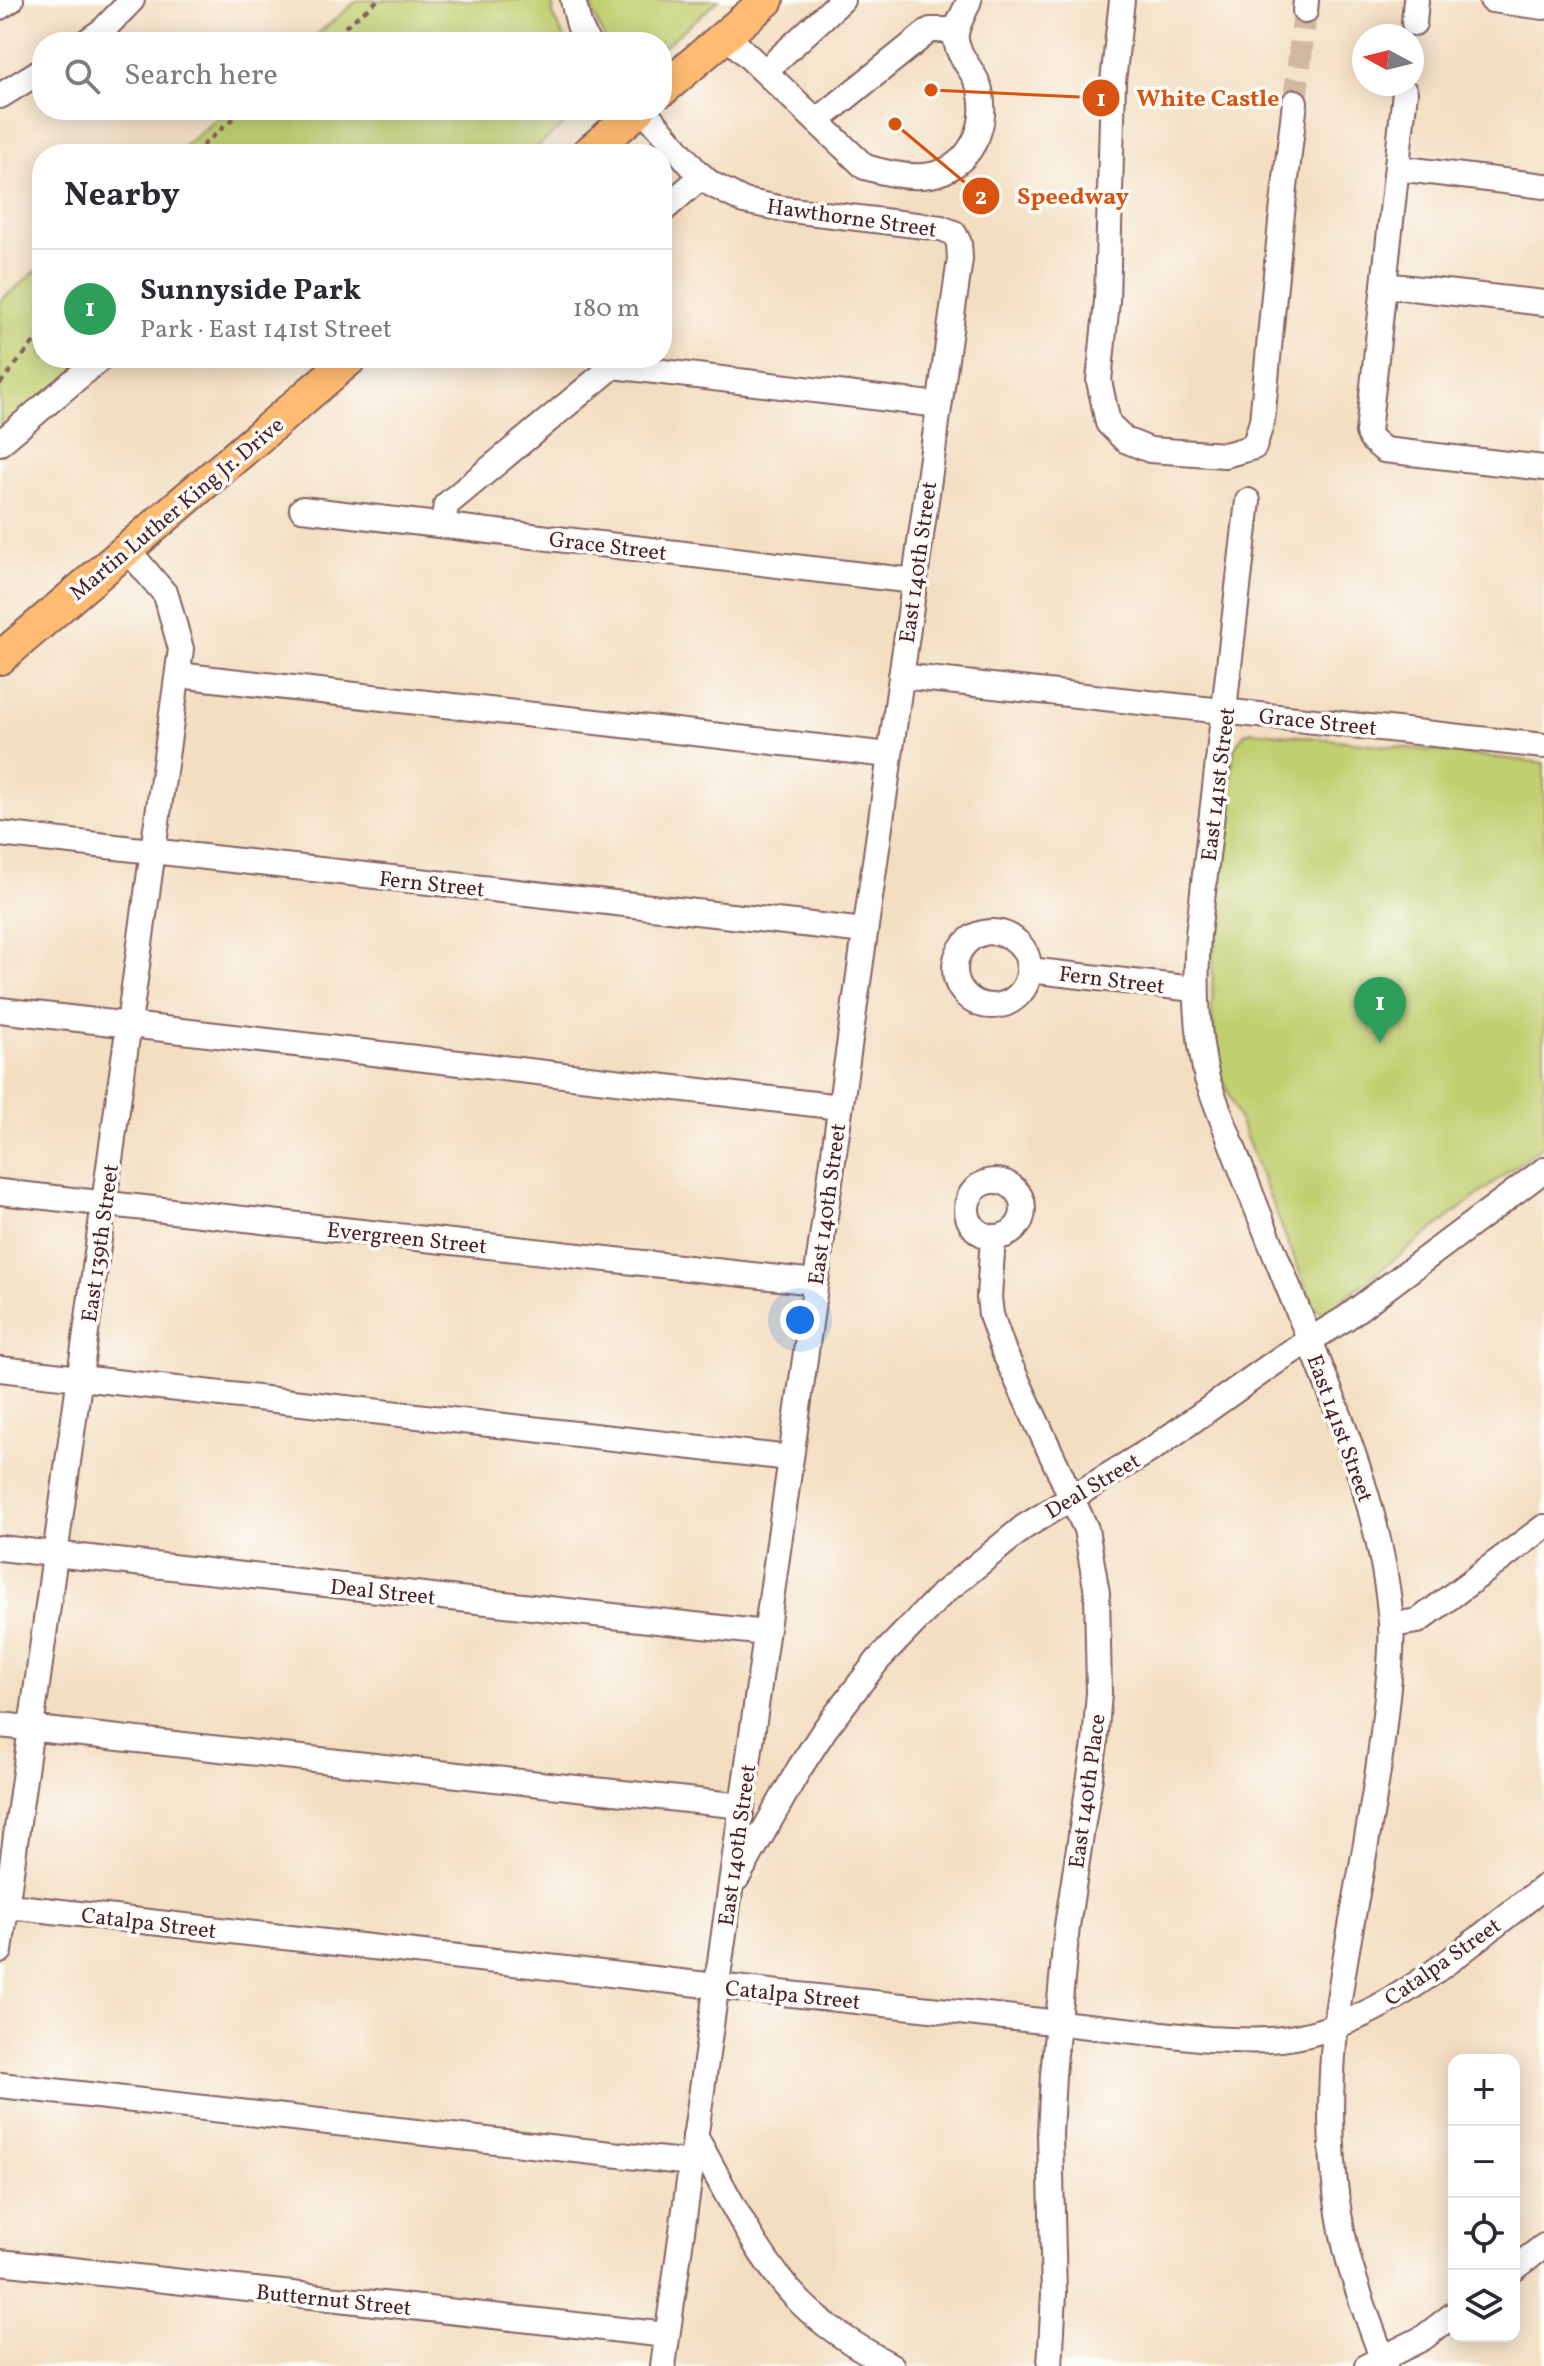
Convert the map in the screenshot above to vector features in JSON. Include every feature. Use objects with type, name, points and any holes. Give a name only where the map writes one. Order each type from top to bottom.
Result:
[{"type":"main road","points":[[672,81],[767,0]]},
{"type":"main road","points":[[599,144],[629,120]]},
{"type":"main road","name":"Martin Luther King Jr. Drive","points":[[0,658],[339,368]]},
{"type":"street","points":[[0,7],[11,0]]},
{"type":"street","points":[[100,32],[132,0]]},
{"type":"street","points":[[573,0],[582,32]]},
{"type":"street","points":[[765,71],[842,0]]},
{"type":"street","points":[[726,35],[865,167],[886,173],[928,176],[949,170],[975,144],[982,125],[980,88],[956,42],[956,30],[969,0]]},
{"type":"street","points":[[1122,0],[1113,82],[1107,301],[1099,381],[1108,423],[1125,440],[1150,450],[1225,455],[1254,447],[1262,421],[1295,102]]},
{"type":"street","points":[[1492,0],[1544,7]]},
{"type":"street","points":[[817,121],[930,30],[956,30]]},
{"type":"street","points":[[0,96],[32,76]]},
{"type":"street","points":[[1405,96],[1368,432],[1371,439],[1384,450],[1544,468]]},
{"type":"street","name":"Hawthorne Street","points":[[650,120],[702,176],[726,193],[762,205],[941,228],[954,233]]},
{"type":"street","points":[[1397,168],[1544,186]]},
{"type":"street","points":[[672,202],[702,176]]},
{"type":"street","name":"East 140th Street","points":[[663,2366],[960,259],[959,243],[954,233]]},
{"type":"street","points":[[1384,285],[1544,303]]},
{"type":"street","points":[[0,443],[89,368]]},
{"type":"street","points":[[443,525],[446,505],[611,368]]},
{"type":"street","points":[[663,368],[939,405]]},
{"type":"street","name":"East 141st Street","points":[[1248,501],[1194,989],[1199,1042],[1207,1079],[1340,1414],[1367,1496],[1384,1570],[1391,1625],[1389,1684],[1380,1766],[1342,1977],[1333,2066],[1332,2133],[1340,2216],[1349,2262],[1378,2363]]},
{"type":"street","name":"Grace Street","points":[[302,509],[914,581]]},
{"type":"street","name":"East 139th Street","points":[[0,1951],[3,1905],[31,1728],[181,649],[166,595],[128,550]]},
{"type":"street","points":[[178,675],[889,755]]},
{"type":"street","name":"Grace Street","points":[[901,676],[1544,746]]},
{"type":"street","name":"Fern Street","points":[[0,834],[865,931]]},
{"type":"street","name":"Fern Street","points":[[1029,970],[1194,989]]},
{"type":"street","points":[[0,1010],[840,1107]]},
{"type":"street","name":"Deal Street","points":[[730,1891],[825,1729],[878,1660],[942,1594],[986,1556],[1071,1497],[1155,1447],[1281,1358],[1346,1318],[1544,1170]]},
{"type":"street","name":"Evergreen Street","points":[[0,1192],[815,1282]]},
{"type":"street","name":"East 140th Place","points":[[993,1237],[989,1297],[994,1325],[1090,1541],[1097,1593],[1099,1692],[1095,1744],[1067,1926],[1050,2134],[1054,2294],[1050,2366]]},
{"type":"street","points":[[0,1369],[790,1458]]},
{"type":"street","points":[[1391,1625],[1418,1621],[1544,1527]]},
{"type":"street","name":"Deal Street","points":[[0,1548],[766,1633]]},
{"type":"street","points":[[0,1725],[742,1806]]},
{"type":"street","name":"Catalpa Street","points":[[3,1905],[1057,2023],[1257,2041],[1286,2039],[1337,2025],[1418,1983],[1544,1887]]},
{"type":"street","points":[[0,2085],[691,2163]]},
{"type":"street","points":[[695,2136],[764,2256],[783,2283],[829,2327],[892,2366]]},
{"type":"street","points":[[1520,2264],[1544,2246]]},
{"type":"street","name":"Butternut Street","points":[[0,2262],[667,2335]]},
{"type":"street","points":[[1378,2363],[1423,2338],[1448,2319]]},
{"type":"path","points":[[338,32],[378,0]]},
{"type":"path","points":[[204,144],[232,120]]},
{"type":"path","points":[[0,384],[32,344]]},
{"type":"green space","points":[[358,0],[553,0],[553,17],[561,32],[320,32]]},
{"type":"green space","points":[[593,0],[719,0],[672,40],[672,32],[601,32],[592,11]]},
{"type":"green space","points":[[215,120],[569,120],[541,144],[187,144]]},
{"type":"green space","points":[[32,274],[32,368],[89,368],[0,443],[0,301]]},
{"type":"green space","points":[[1253,731],[1544,763],[1544,1144],[1325,1313],[1314,1308],[1220,1072],[1212,1015],[1213,959],[1234,748],[1245,733]]},
{"type":"tunnel","points":[[1295,102],[1305,11]]},
{"type":"place","name":"White Castle","points":[[931,90]]},
{"type":"place","name":"Speedway","points":[[895,124]]},
{"type":"place","name":"Sunnyside Park","points":[[1380,1043]]}]
